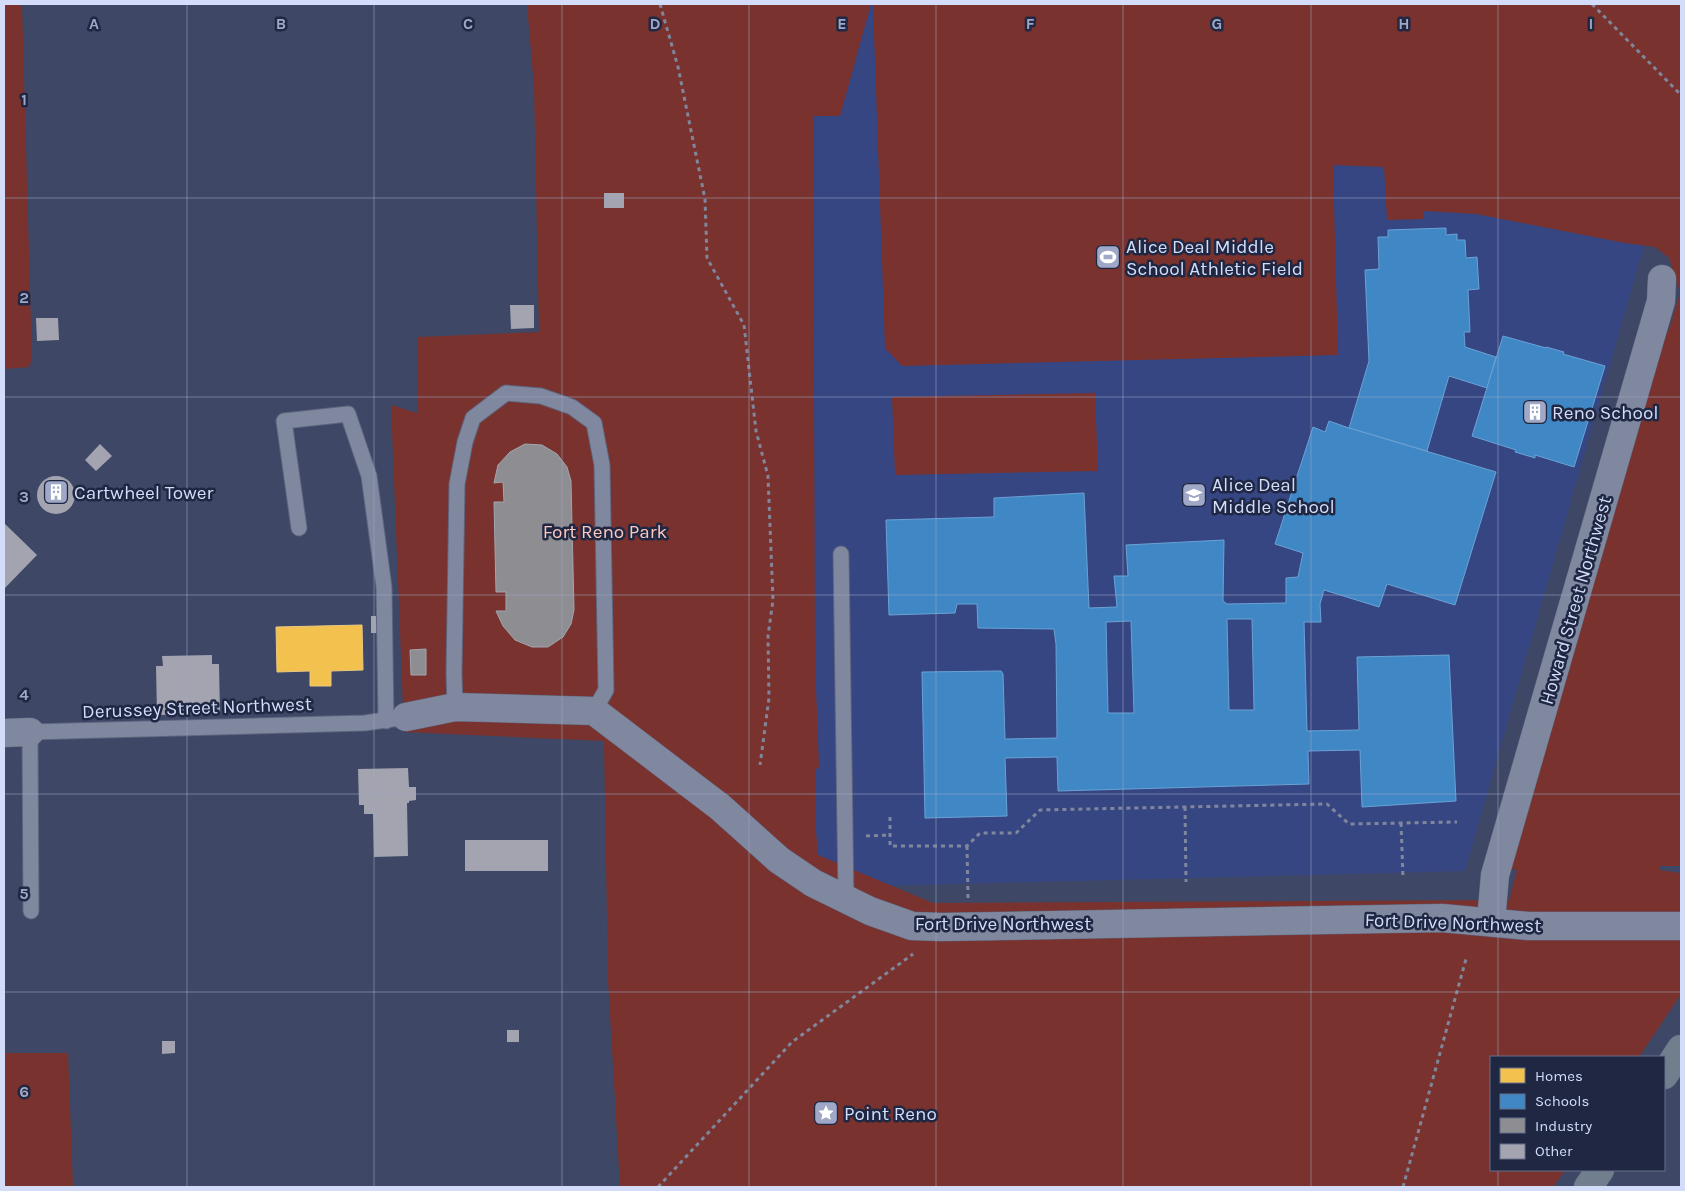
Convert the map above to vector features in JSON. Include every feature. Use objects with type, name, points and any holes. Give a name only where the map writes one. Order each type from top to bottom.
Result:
[{"type":"main road","points":[[1665,1073],[1681,1049]]},
{"type":"main road","points":[[1588,1187],[1599,1171]]},
{"type":"street","name":"Howard Street Northwest","points":[[1491,922],[1495,875],[1661,301],[1662,280]]},
{"type":"street","points":[[396,719],[455,706],[594,711]]},
{"type":"street","name":"Fort Drive Northwest","points":[[594,711],[720,807],[779,860],[813,883],[870,911],[912,926],[1442,918],[1528,926],[1681,926]]},
{"type":"lane","points":[[455,706],[457,484],[465,442],[473,418],[506,393],[540,396],[572,406],[594,423],[602,465],[606,690],[594,711]]},
{"type":"lane","points":[[299,528],[284,421],[348,414],[369,476],[384,588],[396,719]]},
{"type":"lane","points":[[841,554],[846,899]]},
{"type":"lane","name":"Derussey Street Northwest","points":[[17,732],[364,723],[396,719]]},
{"type":"lane","points":[[17,732],[32,911]]},
{"type":"path","points":[[660,4],[678,67],[705,199],[706,258],[744,325],[756,431],[768,476],[772,600],[768,636],[769,698],[760,765]]},
{"type":"path","points":[[1592,4],[1681,94]]},
{"type":"path","points":[[890,817],[890,846],[967,846],[980,833],[1016,833],[1040,810],[1327,804],[1349,824],[1457,822]]},
{"type":"path","points":[[1185,807],[1186,882]]},
{"type":"path","points":[[1401,823],[1402,877]]},
{"type":"path","points":[[967,846],[968,900]]},
{"type":"path","points":[[658,1187],[792,1042],[918,950]]},
{"type":"path","points":[[1403,1187],[1466,959]]},
{"type":"shaded area","name":"Alice Deal Middle School","points":[[813,4],[1376,4],[1666,169],[1465,871],[874,886],[818,855],[815,821]]},
{"type":"green space","points":[[4,4],[22,4],[32,363],[30,363],[30,367],[4,369]]},
{"type":"green space","name":"Fort Reno Park","points":[[525,4],[871,4],[840,116],[813,116],[815,661],[819,768],[815,769],[815,821],[818,855],[933,903],[1509,900],[1517,870],[1511,869],[1667,330],[1669,330],[1680,293],[1669,258],[1655,247],[1625,243],[1476,214],[1424,211],[1424,219],[1387,220],[1384,167],[1333,165],[1338,355],[902,366],[885,348],[873,4],[1681,4],[1681,866],[1660,866],[1659,870],[1681,873],[1681,994],[1640,1056],[1490,1056],[1490,1171],[1564,1171],[1553,1187],[620,1187],[608,980],[604,741],[404,732],[391,405],[417,413],[417,337],[539,332],[534,87],[527,5]]},
{"type":"green space","points":[[1095,393],[1098,471],[895,475],[892,397]]},
{"type":"green space","points":[[4,1053],[68,1053],[73,1187],[4,1187]]},
{"type":"building: Homes","points":[[362,625],[363,670],[331,671],[331,686],[310,686],[310,671],[277,672],[276,627]]},
{"type":"building: Schools","points":[[1446,228],[1446,235],[1457,234],[1457,240],[1465,240],[1466,258],[1477,257],[1479,289],[1468,290],[1470,332],[1464,332],[1465,347],[1496,357],[1487,388],[1449,376],[1427,451],[1349,428],[1369,361],[1365,270],[1379,269],[1378,237],[1388,237],[1388,230]]},
{"type":"building: Schools","name":"Reno School","points":[[1503,336],[1564,352],[1563,354],[1605,366],[1574,467],[1535,455],[1535,458],[1515,452],[1516,450],[1472,436]]},
{"type":"building: Schools","points":[[1329,421],[1496,472],[1455,605],[1387,584],[1379,607],[1324,590],[1320,604],[1321,622],[1304,622],[1307,731],[1359,730],[1357,657],[1449,655],[1456,801],[1362,807],[1360,750],[1308,751],[1309,784],[1058,791],[1057,757],[1005,758],[1007,816],[925,818],[922,672],[1001,671],[1003,674],[1005,739],[1057,738],[1056,644],[1054,629],[978,628],[977,604],[957,604],[955,613],[889,615],[886,520],[994,517],[994,498],[1084,493],[1089,608],[1117,607],[1114,576],[1128,576],[1126,545],[1224,540],[1223,601],[1227,604],[1286,603],[1286,578],[1298,577],[1303,553],[1275,544],[1313,427],[1325,432]],"holes":[[[1227,619],[1252,619],[1254,710],[1229,710]],[[1131,621],[1134,713],[1108,713],[1106,622]]]},
{"type":"building: Industry","points":[[525,444],[542,445],[557,454],[567,467],[571,481],[574,610],[571,624],[563,637],[548,647],[532,647],[515,640],[503,626],[496,611],[506,611],[506,592],[496,592],[494,502],[504,502],[503,482],[494,483],[498,465],[510,452]]},
{"type":"building: Industry","points":[[426,649],[426,675],[411,675],[410,650]]},
{"type":"building: Other","points":[[604,193],[624,193],[624,208],[604,208]]},
{"type":"building: Other","points":[[510,305],[534,305],[534,328],[511,329]]},
{"type":"building: Other","points":[[36,318],[58,318],[59,340],[37,341]]},
{"type":"building: Other","points":[[100,444],[112,456],[96,471],[85,460]]},
{"type":"building: Other","name":"Cartwheel Tower","points":[[56,476],[69,482],[75,495],[69,508],[56,514],[43,508],[37,495],[43,482]]},
{"type":"building: Other","points":[[4,523],[37,555],[4,589]]},
{"type":"building: Other","points":[[371,616],[378,616],[378,633],[371,633]]},
{"type":"building: Other","points":[[212,655],[212,664],[219,664],[220,714],[157,715],[156,666],[163,666],[162,656]]},
{"type":"building: Other","points":[[408,768],[409,787],[416,787],[416,800],[407,803],[408,856],[374,857],[373,814],[364,814],[364,805],[359,805],[358,769]]},
{"type":"building: Other","points":[[465,840],[548,840],[548,871],[465,871]]},
{"type":"building: Other","points":[[507,1030],[519,1030],[519,1042],[507,1042]]},
{"type":"building: Other","points":[[162,1041],[175,1041],[175,1053],[162,1054]]},
{"type":"place","name":"Alice Deal Middle School Athletic Field","points":[[1108,257]]},
{"type":"place","name":"Reno School","points":[[1535,412]]},
{"type":"place","name":"Cartwheel Tower","points":[[56,492]]},
{"type":"place","name":"Alice Deal Middle School","points":[[1194,495]]},
{"type":"place","name":"Point Reno","points":[[826,1113]]}]
